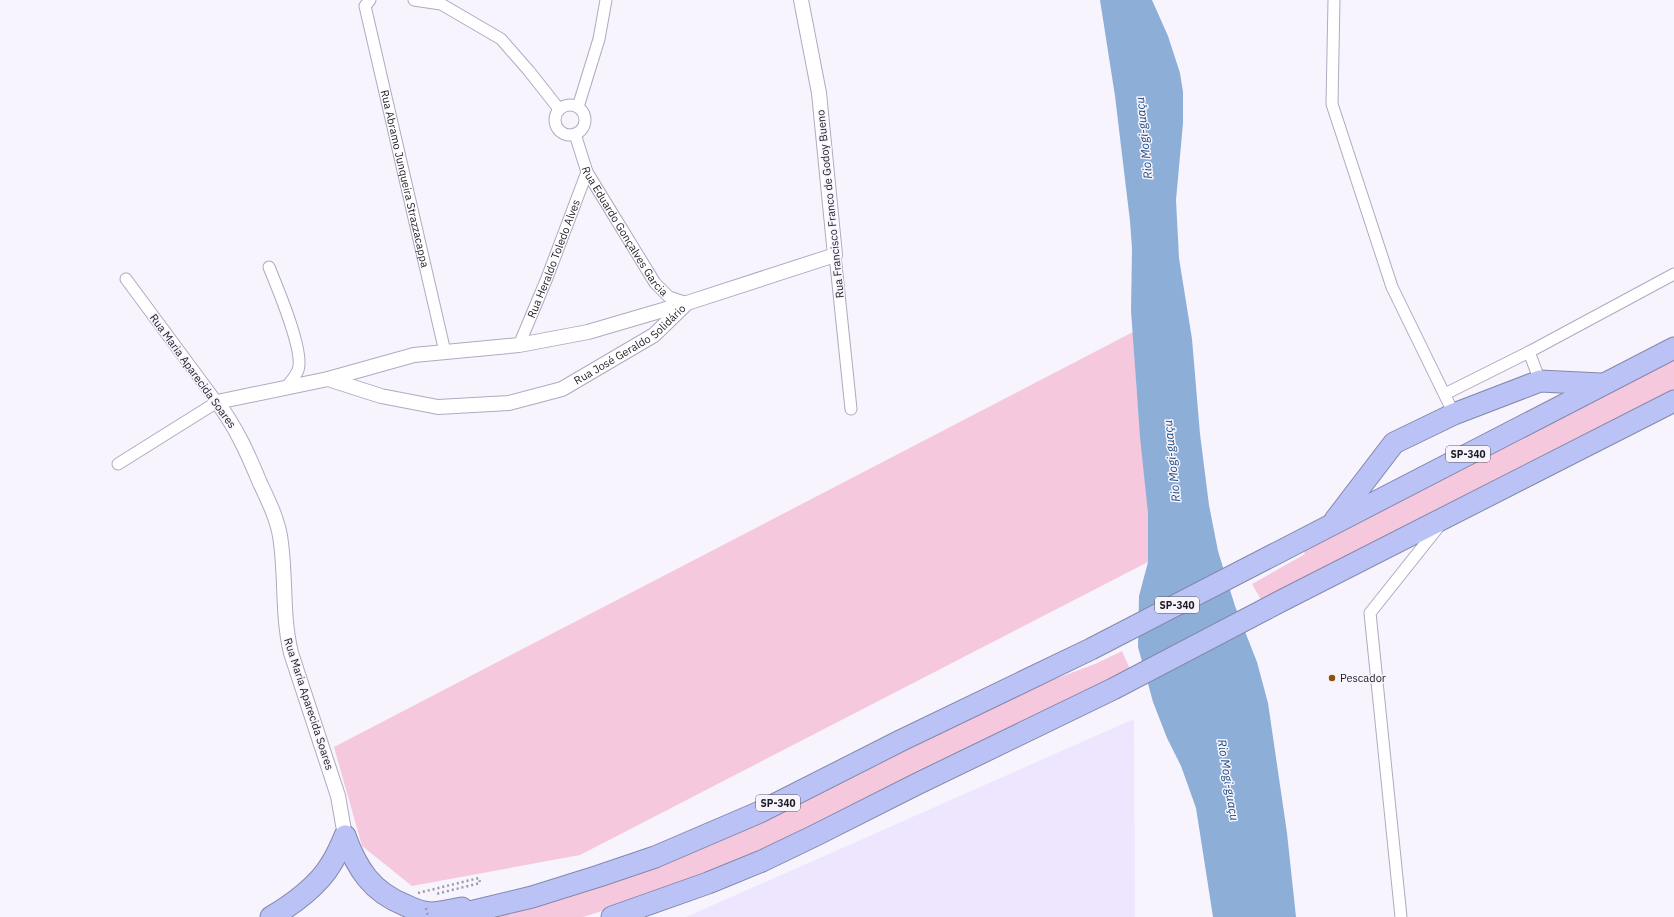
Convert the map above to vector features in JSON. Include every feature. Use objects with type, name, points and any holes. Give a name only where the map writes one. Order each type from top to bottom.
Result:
[{"type":"highway","name":"SP-340","points":[[449,917],[532,898],[655,856],[760,812],[900,741],[1091,649],[1674,348]]},
{"type":"highway","points":[[1332,524],[1394,443],[1454,414],[1540,381],[1602,384]]},
{"type":"highway","points":[[612,917],[702,886],[762,861],[816,836],[916,784],[1113,689],[1283,600],[1674,401]]},
{"type":"highway","points":[[345,836],[352,857],[363,874],[393,900],[415,910],[431,913],[532,898]]},
{"type":"highway","points":[[272,917],[311,888],[331,865],[345,836]]},
{"type":"street","points":[[414,0],[441,4],[501,39],[559,109]]},
{"type":"street","points":[[578,107],[599,39],[606,0]]},
{"type":"street","name":"Rua Francisco Franco de Godoy Bueno","points":[[801,0],[819,93],[851,409]]},
{"type":"street","points":[[1334,0],[1332,104],[1392,286],[1454,414]]},
{"type":"street","name":"Rua Abramo Junqueira Strazzacappa","points":[[368,3],[445,352]]},
{"type":"street","points":[[571,104],[578,107],[582,111],[585,118],[581,130],[575,134],[568,135],[562,133],[557,128],[554,121],[555,114],[564,105],[571,104]]},
{"type":"street","name":"Rua Eduardo Gonçalves Garcia","points":[[575,134],[587,172],[655,283],[669,297],[687,303]]},
{"type":"street","name":"Rua Heraldo Toledo Alves","points":[[519,345],[547,278],[587,172]]},
{"type":"street","points":[[687,303],[835,255]]},
{"type":"street","points":[[269,267],[295,338],[300,358],[298,370],[286,388]]},
{"type":"street","points":[[1445,394],[1530,352],[1674,274]]},
{"type":"street","name":"Rua Maria Aparecida Soares","points":[[126,279],[231,420],[244,445],[271,507],[279,534],[284,570],[286,632],[291,653],[338,796],[345,836]]},
{"type":"street","name":"Rua José Geraldo Solidário","points":[[328,379],[381,396],[438,407],[509,403],[562,389],[654,335],[687,303]]},
{"type":"street","name":"Rua José Geraldo Solidário","points":[[118,464],[217,402],[328,379],[414,355],[519,345],[588,332],[687,303]]},
{"type":"street","points":[[1530,352],[1540,381]]},
{"type":"street","points":[[1401,917],[1370,613],[1447,516]]},
{"type":"path","points":[[393,900],[479,878],[480,883],[430,896]]},
{"type":"path","points":[[425,903],[428,917]]},
{"type":"shaded area","points":[[1133,332],[1148,514],[1148,562],[580,855],[412,886],[362,846],[334,747]]},
{"type":"shaded area","points":[[1674,358],[1674,392],[1263,603],[1252,584],[1305,554],[1302,548]]},
{"type":"shaded area","points":[[1122,651],[1130,669],[792,839],[669,890],[583,917],[492,917],[1023,691],[1095,664]]},
{"type":"shaded area","points":[[1134,719],[1135,917],[686,917]]},
{"type":"water","name":"Rio Mogi-guaçu","points":[[1100,0],[1152,0],[1168,36],[1180,73],[1183,92],[1183,123],[1176,200],[1179,258],[1192,339],[1200,434],[1209,505],[1218,551],[1235,606],[1257,662],[1268,703],[1287,833],[1296,917],[1213,917],[1196,808],[1181,766],[1167,738],[1153,702],[1138,647],[1139,596],[1148,562],[1148,514],[1140,437],[1131,311],[1132,249],[1130,221],[1115,96]]},
{"type":"place","name":"Pescador","points":[[1332,678]]}]
